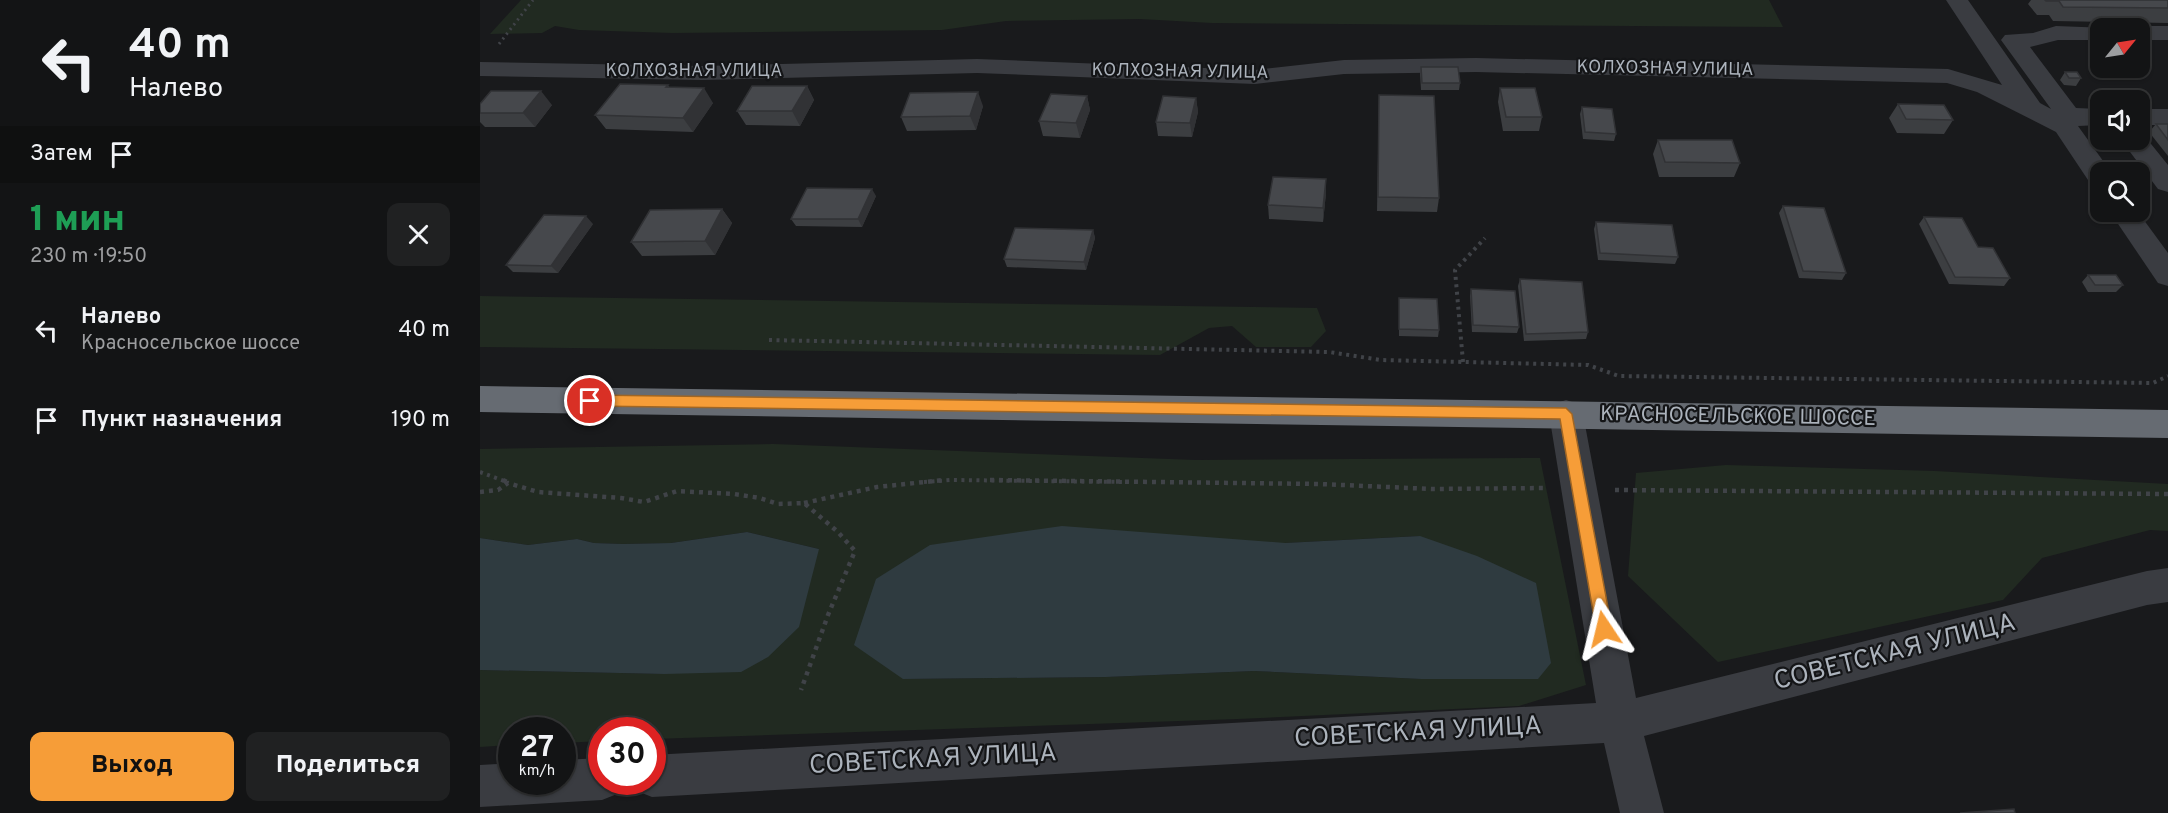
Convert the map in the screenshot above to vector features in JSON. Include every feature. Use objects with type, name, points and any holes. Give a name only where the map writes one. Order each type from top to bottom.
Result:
[{"type":"highway","name":"КРАСНОСЕЛЬСКОЕ ШОССЕ","points":[[480,399],[2168,424]]},
{"type":"street","points":[[1957,0],[2031,109]]},
{"type":"street","points":[[2090,33],[2056,33],[2035,40],[2013,40],[2091,162]]},
{"type":"street","points":[[2150,33],[2168,33]]},
{"type":"street","name":"КОЛХОЗНАЯ УЛИЦА","points":[[480,69],[702,73],[977,66],[1255,77],[1344,68],[1476,65],[1948,76],[1986,87],[2031,109],[2067,121]]},
{"type":"street","points":[[2150,117],[2168,117]]},
{"type":"street","points":[[2067,121],[2090,118]]},
{"type":"street","points":[[2143,150],[2165,176]]},
{"type":"street","points":[[2134,222],[2159,248],[2168,275]]},
{"type":"street","points":[[1566,414],[1620,722],[1642,813]]},
{"type":"street","name":"СОВЕТСКАЯ УЛИЦА","points":[[666,775],[1620,722],[2147,588],[2168,585]]},
{"type":"street","points":[[480,786],[498,785]]},
{"type":"path","points":[[496,48],[533,0]]},
{"type":"path","points":[[1463,362],[1455,270],[1485,238]]},
{"type":"path","points":[[769,340],[1329,352],[1381,360],[1588,365],[1619,376],[2153,383],[2168,376]]},
{"type":"path","points":[[480,472],[538,492],[621,498],[644,502],[677,491],[734,494],[760,498],[778,504],[804,503],[856,489],[899,483],[951,480],[1320,484],[1432,489],[1498,487],[2168,494]]},
{"type":"path","points":[[480,492],[498,490],[508,483]]},
{"type":"path","points":[[801,690],[828,615],[855,551],[848,540],[823,522],[804,503]]},
{"type":"shaded area","points":[[521,0],[1769,0],[1783,27],[1212,23],[1140,19],[1006,21],[942,30],[673,33],[579,30],[555,26],[542,33],[490,34]]},
{"type":"shaded area","points":[[480,296],[1317,308],[1326,331],[1311,347],[1256,347],[1232,326],[1209,328],[1160,355],[480,347]]},
{"type":"shaded area","points":[[773,444],[1196,460],[1540,458],[1586,685],[1519,706],[1238,719],[666,739],[666,717],[588,717],[588,742],[576,742],[576,717],[498,717],[498,746],[480,747],[480,670],[664,674],[819,549],[747,532],[671,543],[594,543],[577,539],[528,545],[480,538],[480,449]],"holes":[[[1419,536],[1421,679],[1254,671],[1106,677],[903,679],[1285,543]]]},
{"type":"shaded area","points":[[1726,465],[1935,471],[2168,484],[2168,531],[2150,530],[2042,558],[2003,600],[1718,662],[1628,576],[1636,473]]},
{"type":"shaded area","points":[[1062,526],[1285,543],[1420,536],[1477,556],[1536,583],[1551,663],[1538,679],[1421,679],[1254,671],[1106,677],[903,679],[854,645],[876,579],[930,545]]},
{"type":"shaded area","points":[[747,532],[819,549],[799,627],[768,657],[741,672],[664,674],[480,670],[480,538],[528,545],[577,539],[594,543],[671,543]]},
{"type":"building","points":[[2045,0],[2168,0],[2168,8],[2063,7],[2059,1]]},
{"type":"building","points":[[1421,67],[1458,67],[1460,83],[1422,83]]},
{"type":"building","points":[[2065,72],[2077,72],[2081,78],[2069,78]]},
{"type":"building","points":[[620,84],[704,88],[683,118],[595,115]]},
{"type":"building","points":[[752,86],[807,86],[792,111],[737,111]]},
{"type":"building","points":[[1500,88],[1535,88],[1542,117],[1506,117]]},
{"type":"building","points":[[491,91],[541,91],[523,113],[480,113],[480,104]]},
{"type":"building","points":[[978,92],[970,116],[901,117],[910,93]]},
{"type":"building","points":[[1051,94],[1087,96],[1076,123],[1039,121]]},
{"type":"building","points":[[1379,95],[1434,96],[1439,198],[1378,197]]},
{"type":"building","points":[[1163,96],[1196,98],[1190,123],[1156,122]]},
{"type":"building","points":[[1898,104],[1944,105],[1953,120],[1906,119]]},
{"type":"building","points":[[1582,107],[1612,109],[1616,134],[1585,132]]},
{"type":"building","points":[[2156,124],[2168,124],[2168,140]]},
{"type":"building","points":[[1658,140],[1732,140],[1740,163],[1665,162]]},
{"type":"building","points":[[1273,177],[1326,179],[1323,208],[1268,205]]},
{"type":"building","points":[[807,188],[872,189],[858,219],[791,219]]},
{"type":"building","points":[[1783,206],[1824,208],[1846,273],[1803,271]]},
{"type":"building","points":[[722,209],[705,241],[631,242],[650,210]]},
{"type":"building","points":[[544,215],[586,216],[551,266],[506,265]]},
{"type":"building","points":[[1924,217],[1962,218],[1978,247],[1993,248],[2010,278],[1955,277]]},
{"type":"building","points":[[1596,222],[1672,225],[1678,257],[1600,253]]},
{"type":"building","points":[[1015,228],[1093,230],[1084,262],[1004,259]]},
{"type":"building","points":[[2088,275],[2116,275],[2123,285],[2095,285]]},
{"type":"building","points":[[1520,279],[1582,282],[1588,332],[1526,334]]},
{"type":"building","points":[[1471,289],[1515,291],[1519,327],[1473,325]]},
{"type":"building","points":[[1399,298],[1437,299],[1439,330],[1399,329]]},
{"type":"building","points":[[2014,809],[2015,813],[1960,813]]},
{"type":"route","points":[[590,401],[1566,414],[1604,629]]}]
